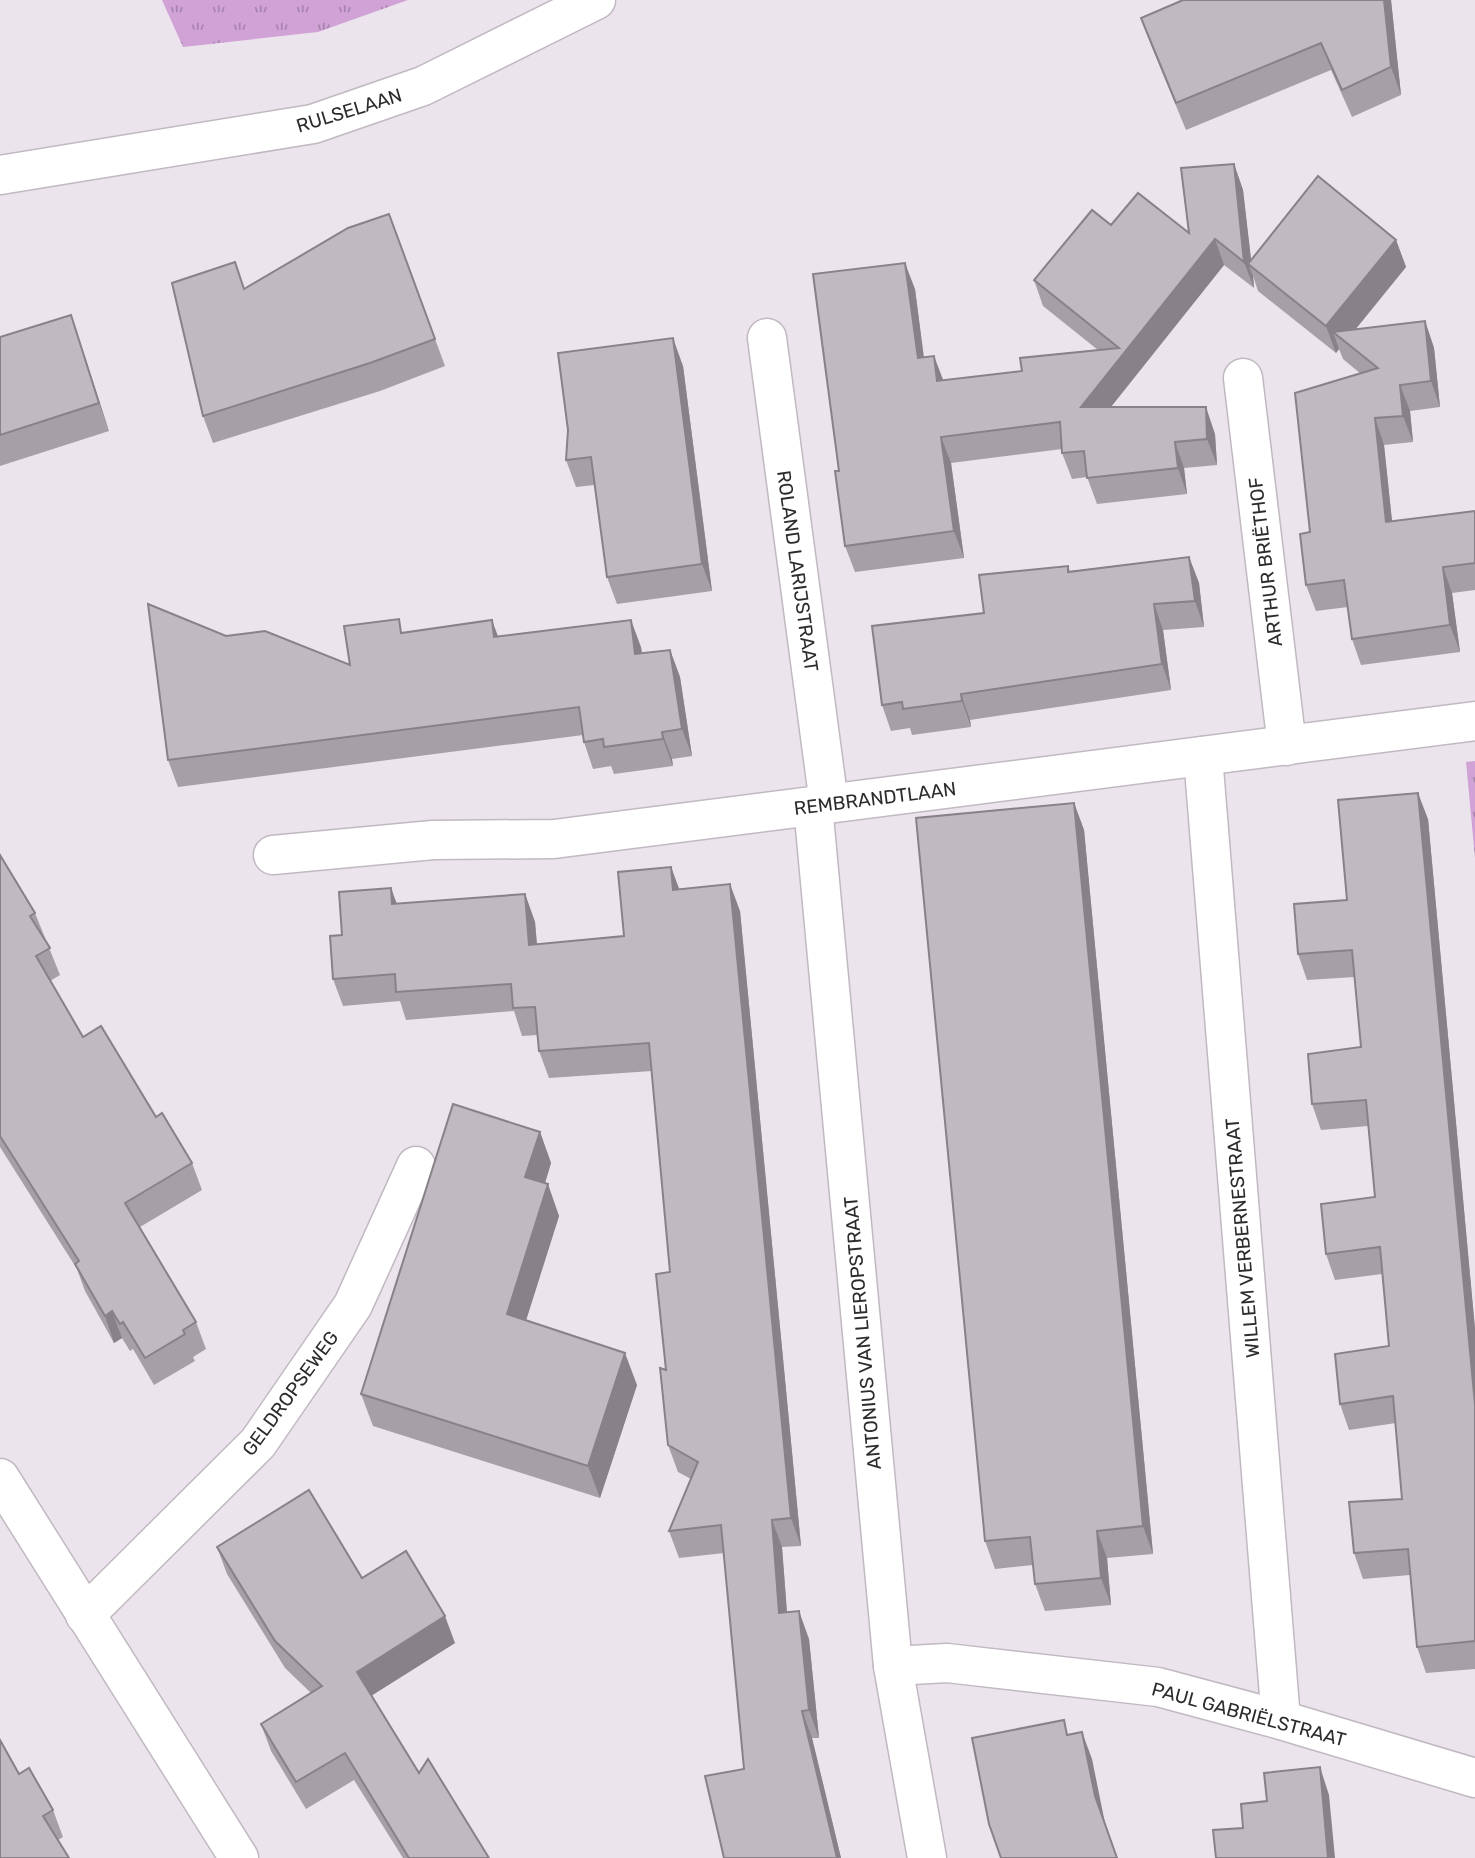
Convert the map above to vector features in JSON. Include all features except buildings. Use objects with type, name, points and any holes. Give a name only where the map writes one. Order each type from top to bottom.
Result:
[{"type":"street","name":"RULSELAAN","points":[[0,175],[313,124],[423,86],[596,0]]},
{"type":"street","name":"ROLAND LARIJSTRAAT","points":[[767,338],[821,805]]},
{"type":"street","name":"ARTHUR BRIËTHOF","points":[[1243,378],[1287,746]]},
{"type":"street","name":"REMBRANDTLAAN","points":[[273,855],[433,840],[554,839],[1475,721]]},
{"type":"street","name":"WILLEM VERBERNESTRAAT","points":[[1203,757],[1281,1720]]},
{"type":"street","name":"ANTONIUS VAN LIEROPSTRAAT","points":[[821,805],[893,1667],[927,1858]]},
{"type":"street","name":"GELDROPSEWEG","points":[[85,1615],[258,1443],[353,1305],[416,1166]]},
{"type":"street","points":[[0,1478],[239,1858]]},
{"type":"street","name":"PAUL GABRIËLSTRAAT","points":[[893,1667],[947,1663],[1158,1687],[1281,1720],[1475,1778]]},
{"type":"green space","points":[[162,0],[408,0],[318,32],[183,47]]},
{"type":"green space","points":[[1475,761],[1475,858],[1466,762]]}]
